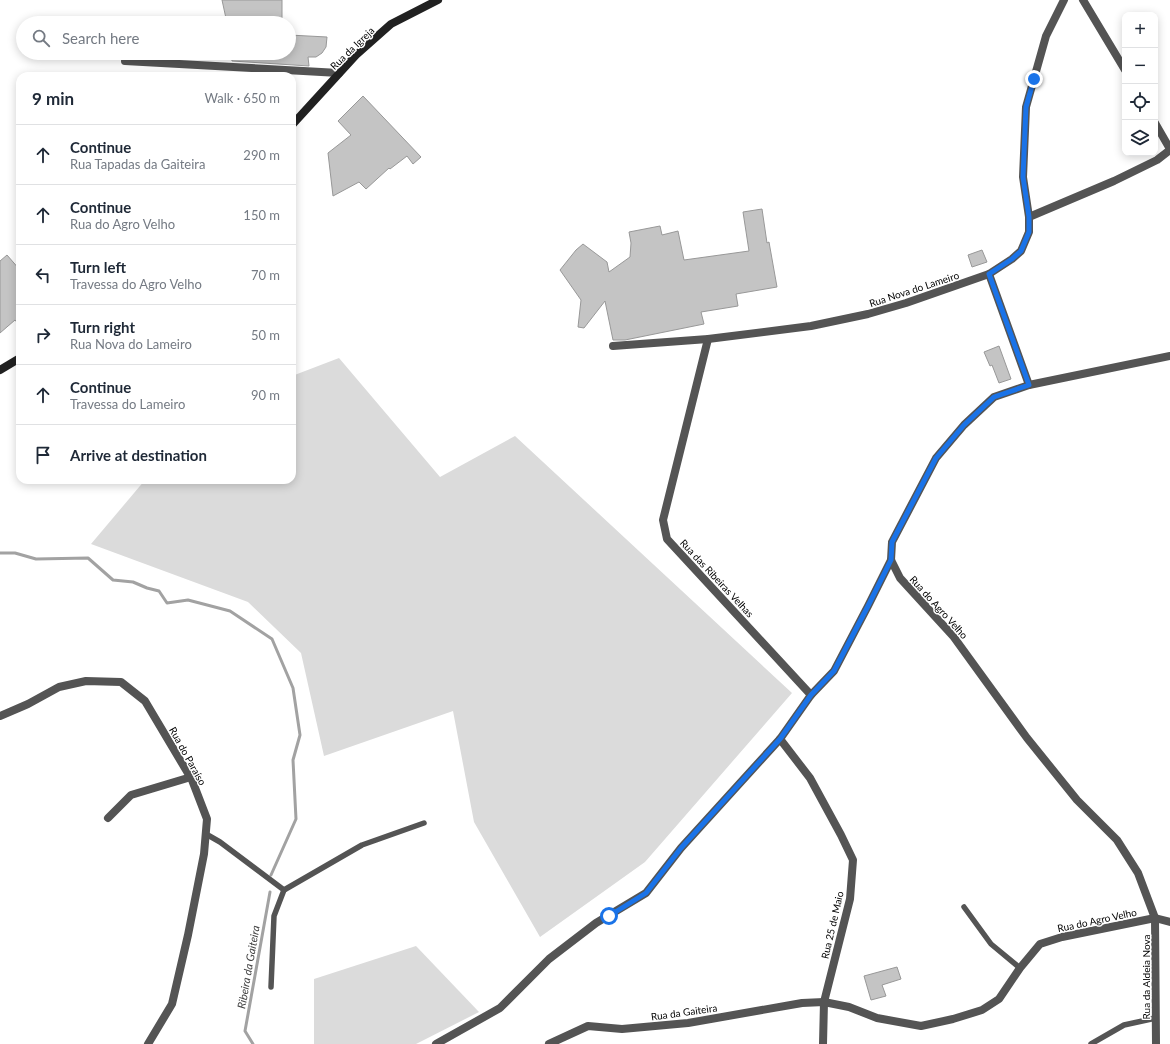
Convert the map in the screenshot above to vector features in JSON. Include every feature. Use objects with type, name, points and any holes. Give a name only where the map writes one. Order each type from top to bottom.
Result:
[{"type":"main road","name":"Rua da Igreja","points":[[296,121],[356,55],[391,24],[438,0]]},
{"type":"main road","points":[[0,370],[16,360]]},
{"type":"street","name":"Rua Nova do Lameiro","points":[[613,346],[708,339],[811,326],[868,314],[906,303],[989,274],[1012,259],[1021,251],[1029,232],[1029,217],[1023,177],[1026,107],[1046,36],[1064,0]]},
{"type":"street","points":[[1083,0],[1122,65]]},
{"type":"street","points":[[125,61],[339,73]]},
{"type":"street","points":[[1029,217],[1114,181],[1156,160],[1170,150],[1158,128]]},
{"type":"street","points":[[989,274],[1029,385]]},
{"type":"street","name":"Rua das Ribeiras Velhas","points":[[708,339],[663,520],[667,539],[811,695]]},
{"type":"street","points":[[436,1044],[500,1008],[549,959],[596,923],[646,893],[681,848],[780,739],[811,695],[834,671],[891,560],[892,542],[936,458],[964,425],[994,397],[1029,385],[1170,356]]},
{"type":"street","name":"Rua do Agro Velho","points":[[891,560],[900,578],[953,636],[1027,738]]},
{"type":"street","name":"Rua do Paraíso","points":[[0,716],[28,704],[59,687],[86,681],[121,682],[145,701],[190,777],[207,819],[204,854],[188,935],[172,1004],[148,1044]]},
{"type":"street","name":"Rua da Aldeia Nova","points":[[1027,738],[1076,800],[1117,840],[1138,873],[1156,918],[1156,1044]]},
{"type":"street","name":"Rua 25 de Maio","points":[[780,739],[810,778],[853,860],[850,899],[824,1002],[824,1044]]},
{"type":"street","points":[[108,818],[132,795],[190,777]]},
{"type":"street","name":"Rua do Agro Velho","points":[[824,1002],[849,1007],[877,1018],[921,1026],[953,1019],[982,1010],[999,999],[1020,968],[1040,944],[1062,936],[1156,918],[1170,922]]},
{"type":"street","name":"Rua da Gaiteira","points":[[549,1044],[588,1026],[622,1029],[688,1023],[802,1003],[824,1002]]},
{"type":"lane","points":[[271,987],[274,916],[284,890],[362,845],[424,823]]},
{"type":"lane","points":[[206,834],[220,842],[284,890]]},
{"type":"lane","points":[[964,907],[991,944],[1020,968]]},
{"type":"lane","points":[[1091,1044],[1124,1025],[1156,1018]]},
{"type":"shaded area","points":[[339,358],[440,477],[515,436],[792,693],[645,862],[540,937],[474,822],[453,711],[324,756],[301,653],[248,602],[91,544],[142,484],[296,484],[296,374]]},
{"type":"shaded area","points":[[416,946],[479,1012],[416,1044],[314,1044],[314,979]]},
{"type":"building","points":[[222,0],[282,0],[282,16],[225,16]]},
{"type":"building","points":[[296,35],[327,37],[326,47],[322,53],[316,57],[308,57],[309,66],[232,61],[296,60]]},
{"type":"building","points":[[363,96],[421,157],[413,164],[407,156],[390,169],[389,168],[366,189],[359,182],[333,196],[328,153],[351,135],[338,121]]},
{"type":"building","points":[[762,209],[767,243],[769,242],[777,287],[736,294],[738,306],[701,312],[704,324],[625,340],[613,340],[605,301],[584,328],[578,327],[581,300],[560,270],[576,250],[583,244],[607,262],[609,272],[630,257],[631,243],[629,232],[660,226],[662,235],[678,231],[684,260],[749,251],[743,212]]},
{"type":"building","points":[[982,250],[987,262],[972,267],[968,255]]},
{"type":"building","points":[[7,255],[16,265],[16,321],[15,320],[0,333],[0,261]]},
{"type":"building","points":[[999,346],[1011,379],[999,383],[992,365],[990,366],[984,352]]},
{"type":"building","points":[[897,967],[901,979],[882,985],[886,996],[871,1000],[864,976]]},
{"type":"waterway","name":"Ribeira da Gaiteira","points":[[0,553],[15,553],[36,559],[88,558],[113,580],[133,582],[159,591],[167,603],[188,600],[230,611],[272,639],[293,688],[300,735],[293,760],[296,819],[271,875]]},
{"type":"waterway","name":"Ribeira da Gaiteira","points":[[253,1044],[245,1031],[270,892]]},
{"type":"route","points":[[609,916],[646,893],[681,848],[780,739],[811,695],[834,671],[891,560],[892,542],[936,458],[964,425],[994,397],[1029,385],[989,274],[1012,259],[1021,251],[1029,232],[1029,217],[1023,177],[1026,107],[1034,79]]}]
